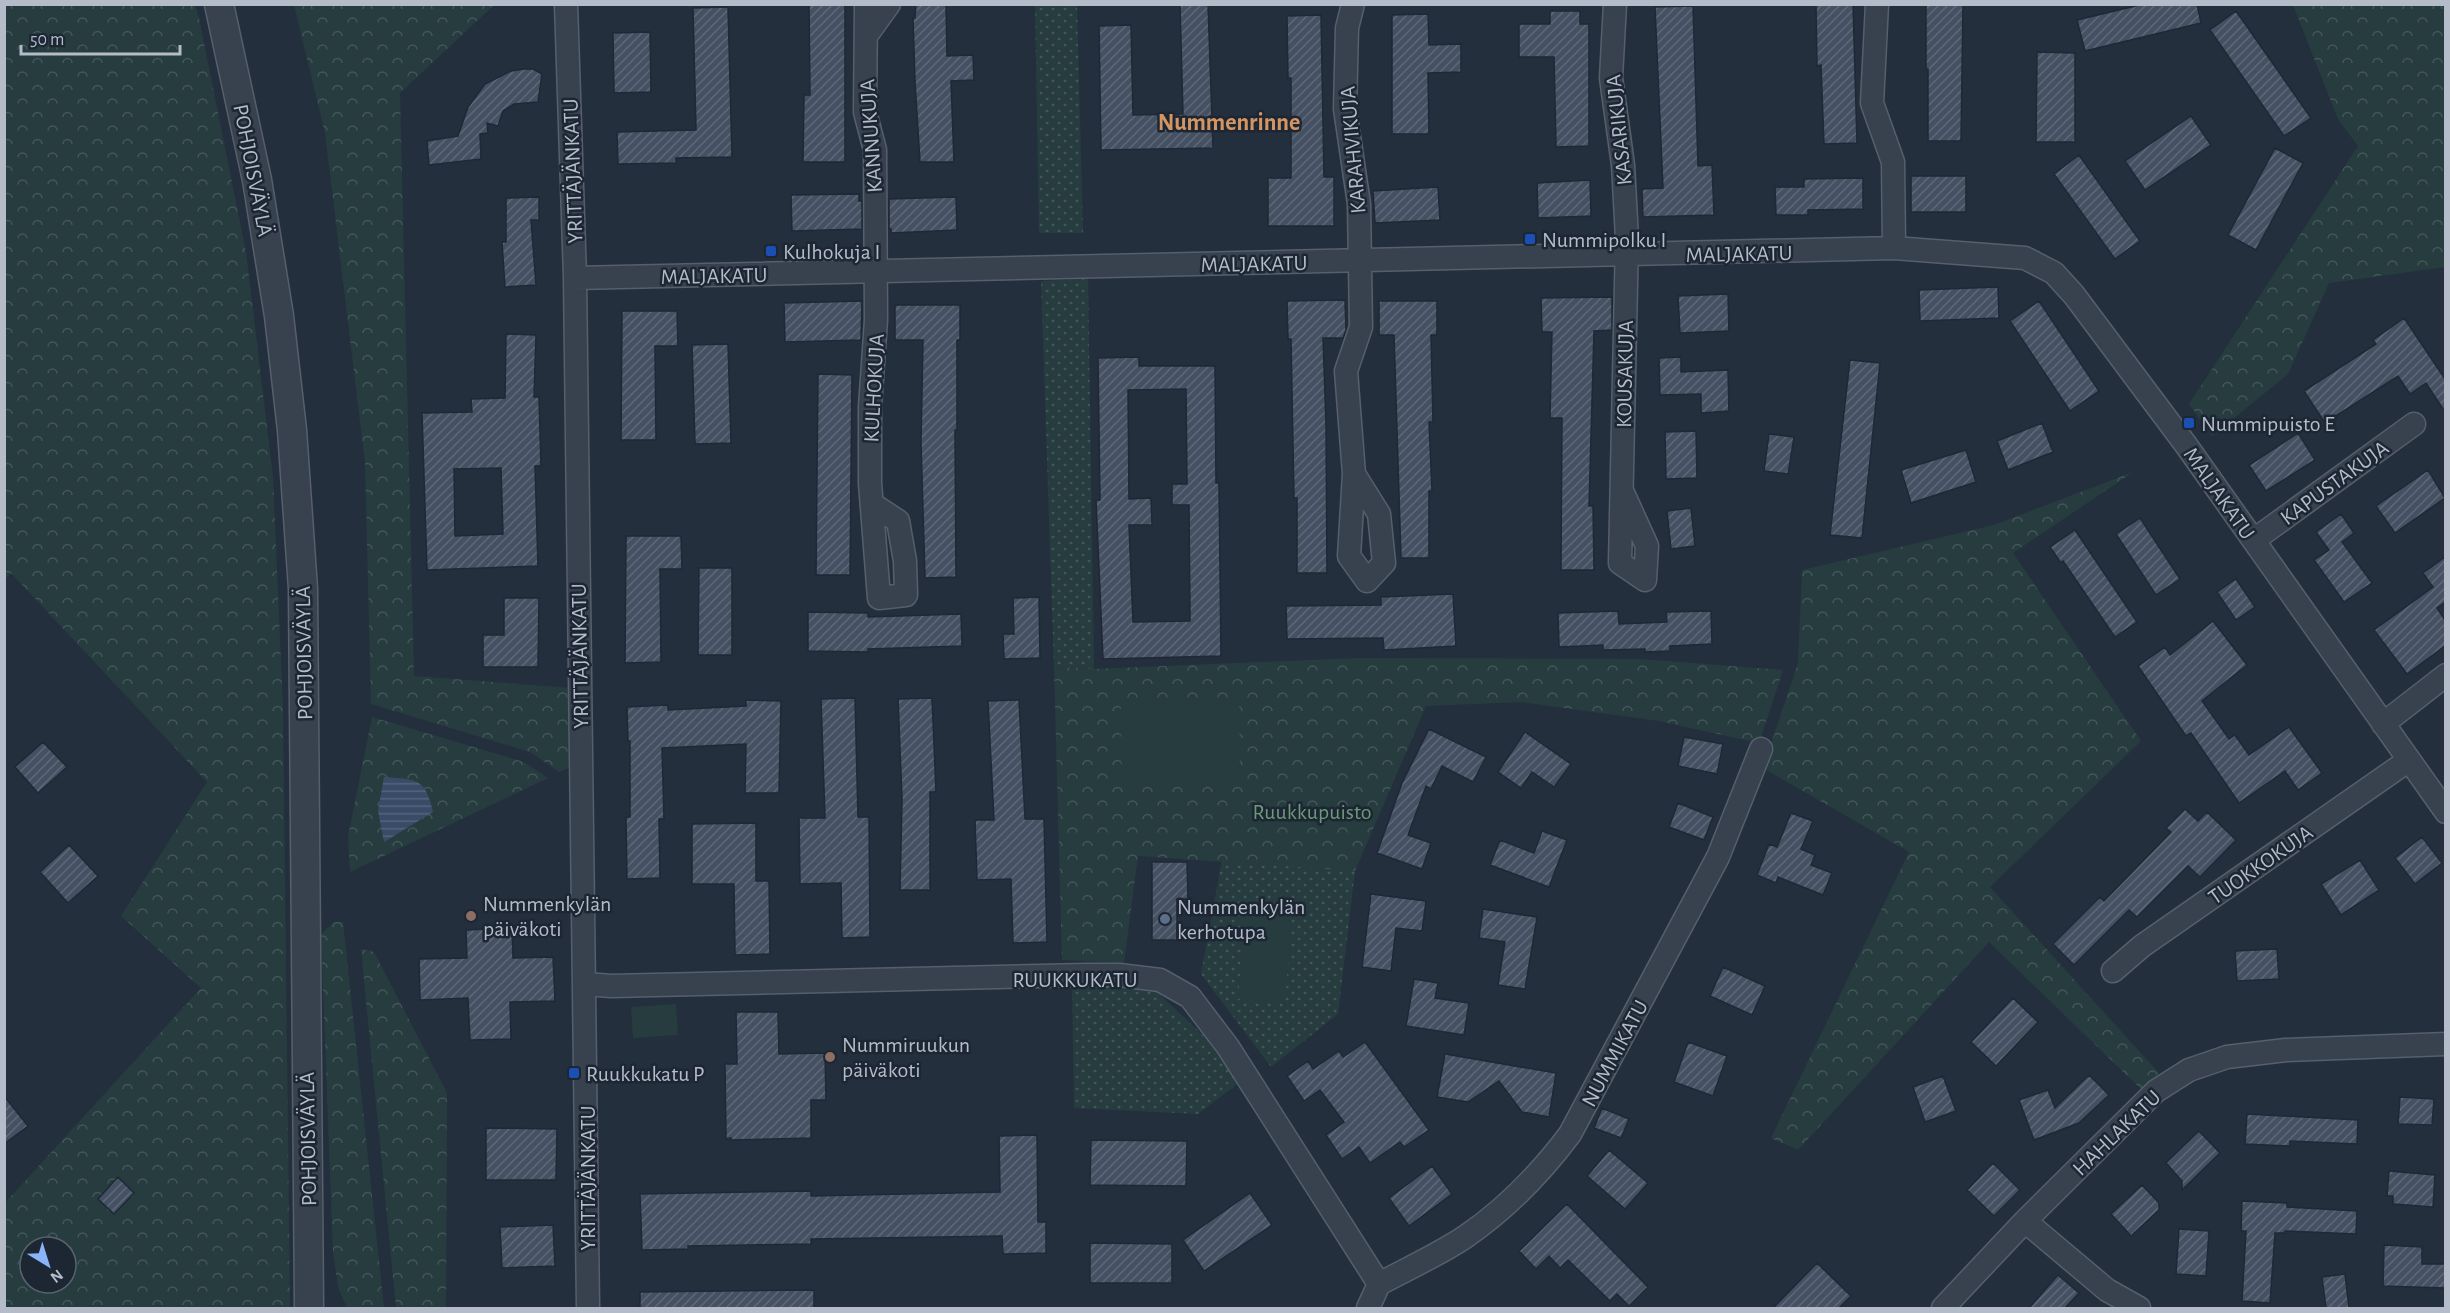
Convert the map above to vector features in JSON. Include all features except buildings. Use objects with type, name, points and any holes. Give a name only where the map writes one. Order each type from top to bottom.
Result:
[{"type":"street","name":"POHJOISVÄYLÄ","points":[[219,4],[257,180],[279,316],[292,430],[302,578],[309,1308]]},
{"type":"street","name":"YRITTÄJÄNKATU","points":[[566,4],[576,278],[580,792],[585,984],[588,1308]]},
{"type":"street","name":"KANNUKUJA","points":[[866,4],[865,112],[875,150],[876,272]]},
{"type":"street","points":[[866,36],[889,4]]},
{"type":"street","name":"KARAHVIKUJA","points":[[1353,4],[1347,28],[1345,108],[1359,204],[1361,260],[1361,327],[1346,371],[1354,474]]},
{"type":"street","name":"KASARIKUJA","points":[[1615,4],[1611,78],[1623,165],[1626,255]]},
{"type":"street","points":[[1877,4],[1872,103],[1893,162],[1894,248]]},
{"type":"street","name":"MALJAKATU","points":[[576,278],[1894,248],[2025,258],[2054,273],[2074,295],[2180,436],[2445,812]]},
{"type":"street","name":"KOUSAKUJA","points":[[1623,493],[1626,255]]},
{"type":"street","name":"KULHOKUJA","points":[[872,504],[870,407],[876,320],[876,272]]},
{"type":"street","name":"KAPUSTAKUJA","points":[[2254,540],[2414,424]]},
{"type":"street","points":[[2382,724],[2445,675]]},
{"type":"street","name":"NUMMIKATU","points":[[1379,1284],[1464,1238],[1504,1207],[1544,1168],[1570,1134],[1718,857],[1761,749]]},
{"type":"street","name":"TUOKKOKUJA","points":[[2113,971],[2142,946],[2409,760]]},
{"type":"street","name":"RUUKKUKATU","points":[[585,984],[610,986],[1097,975],[1160,980],[1190,997],[1228,1047],[1379,1284]]},
{"type":"street","name":"HAHLAKATU","points":[[1943,1308],[2025,1221],[2156,1090],[2189,1070],[2227,1057],[2286,1050],[2445,1044]]},
{"type":"street","points":[[2025,1221],[2106,1290],[2139,1308]]},
{"type":"street","points":[[1368,1308],[1379,1284]]},
{"type":"green space","points":[[5,5],[195,5],[246,252],[273,477],[283,709],[290,1308],[5,1308],[4,1204],[201,988],[121,916],[207,782],[11,573],[5,579]]},
{"type":"green space","points":[[294,5],[494,5],[400,93],[414,676],[572,688],[573,766],[559,772],[530,752],[371,704],[365,462],[325,133]]},
{"type":"green space","points":[[1035,5],[1077,5],[1083,233],[1039,233]]},
{"type":"green space","points":[[2293,5],[2445,5],[2445,267],[2329,283],[2288,374],[2212,436],[2189,404],[2358,146],[2338,119]]},
{"type":"green space","points":[[1088,279],[1094,669],[1054,667],[1041,281]]},
{"type":"green space","points":[[2133,472],[2013,553],[2141,741],[1990,887],[2159,1073],[2141,1089],[1989,942],[1798,1150],[1771,1138],[1909,852],[1763,768],[1798,663],[1802,570],[1994,525]]},
{"type":"green space","name":"Ruukkupuisto","points":[[1358,658],[1640,659],[1783,670],[1759,743],[1659,721],[1520,702],[1426,706],[1355,871],[1138,856],[1124,963],[1062,960],[1054,667],[1094,669]]},
{"type":"green space","points":[[1239,701],[1240,781],[1122,783],[1121,702]]},
{"type":"green space","points":[[372,717],[524,762],[548,778],[350,872],[348,836]]},
{"type":"green space","points":[[1222,860],[1355,871],[1338,1014],[1271,1067],[1201,974]]},
{"type":"green space","points":[[1245,908],[1292,911],[1285,1002],[1238,999]]},
{"type":"green space","points":[[334,922],[343,922],[384,1308],[347,1308],[338,1287],[333,1251],[321,934]]},
{"type":"green space","points":[[361,949],[374,952],[447,1093],[446,1308],[396,1308]]},
{"type":"green space","points":[[1121,981],[1157,992],[1223,1054],[1239,1083],[1198,1114],[1074,1108],[1072,984]]},
{"type":"green space","points":[[676,1004],[678,1035],[633,1038],[631,1007]]},
{"type":"water","points":[[384,777],[418,782],[427,792],[433,812],[384,842],[378,811]]},
{"type":"place","name":"Nummipolku I","points":[[1530,239]]},
{"type":"place","name":"Kulhokuja I","points":[[771,251]]},
{"type":"place","name":"Nummipuisto E","points":[[2189,423]]},
{"type":"place","name":"Nummenkylän päiväkoti","points":[[471,916]]},
{"type":"place","name":"Nummenkylän kerhotupa","points":[[1165,919]]},
{"type":"place","name":"Nummiruukun päiväkoti","points":[[830,1057]]},
{"type":"place","name":"Ruukkukatu P","points":[[574,1073]]},
{"type":"district","name":"Nummenrinne","points":[[1229,122]]}]
